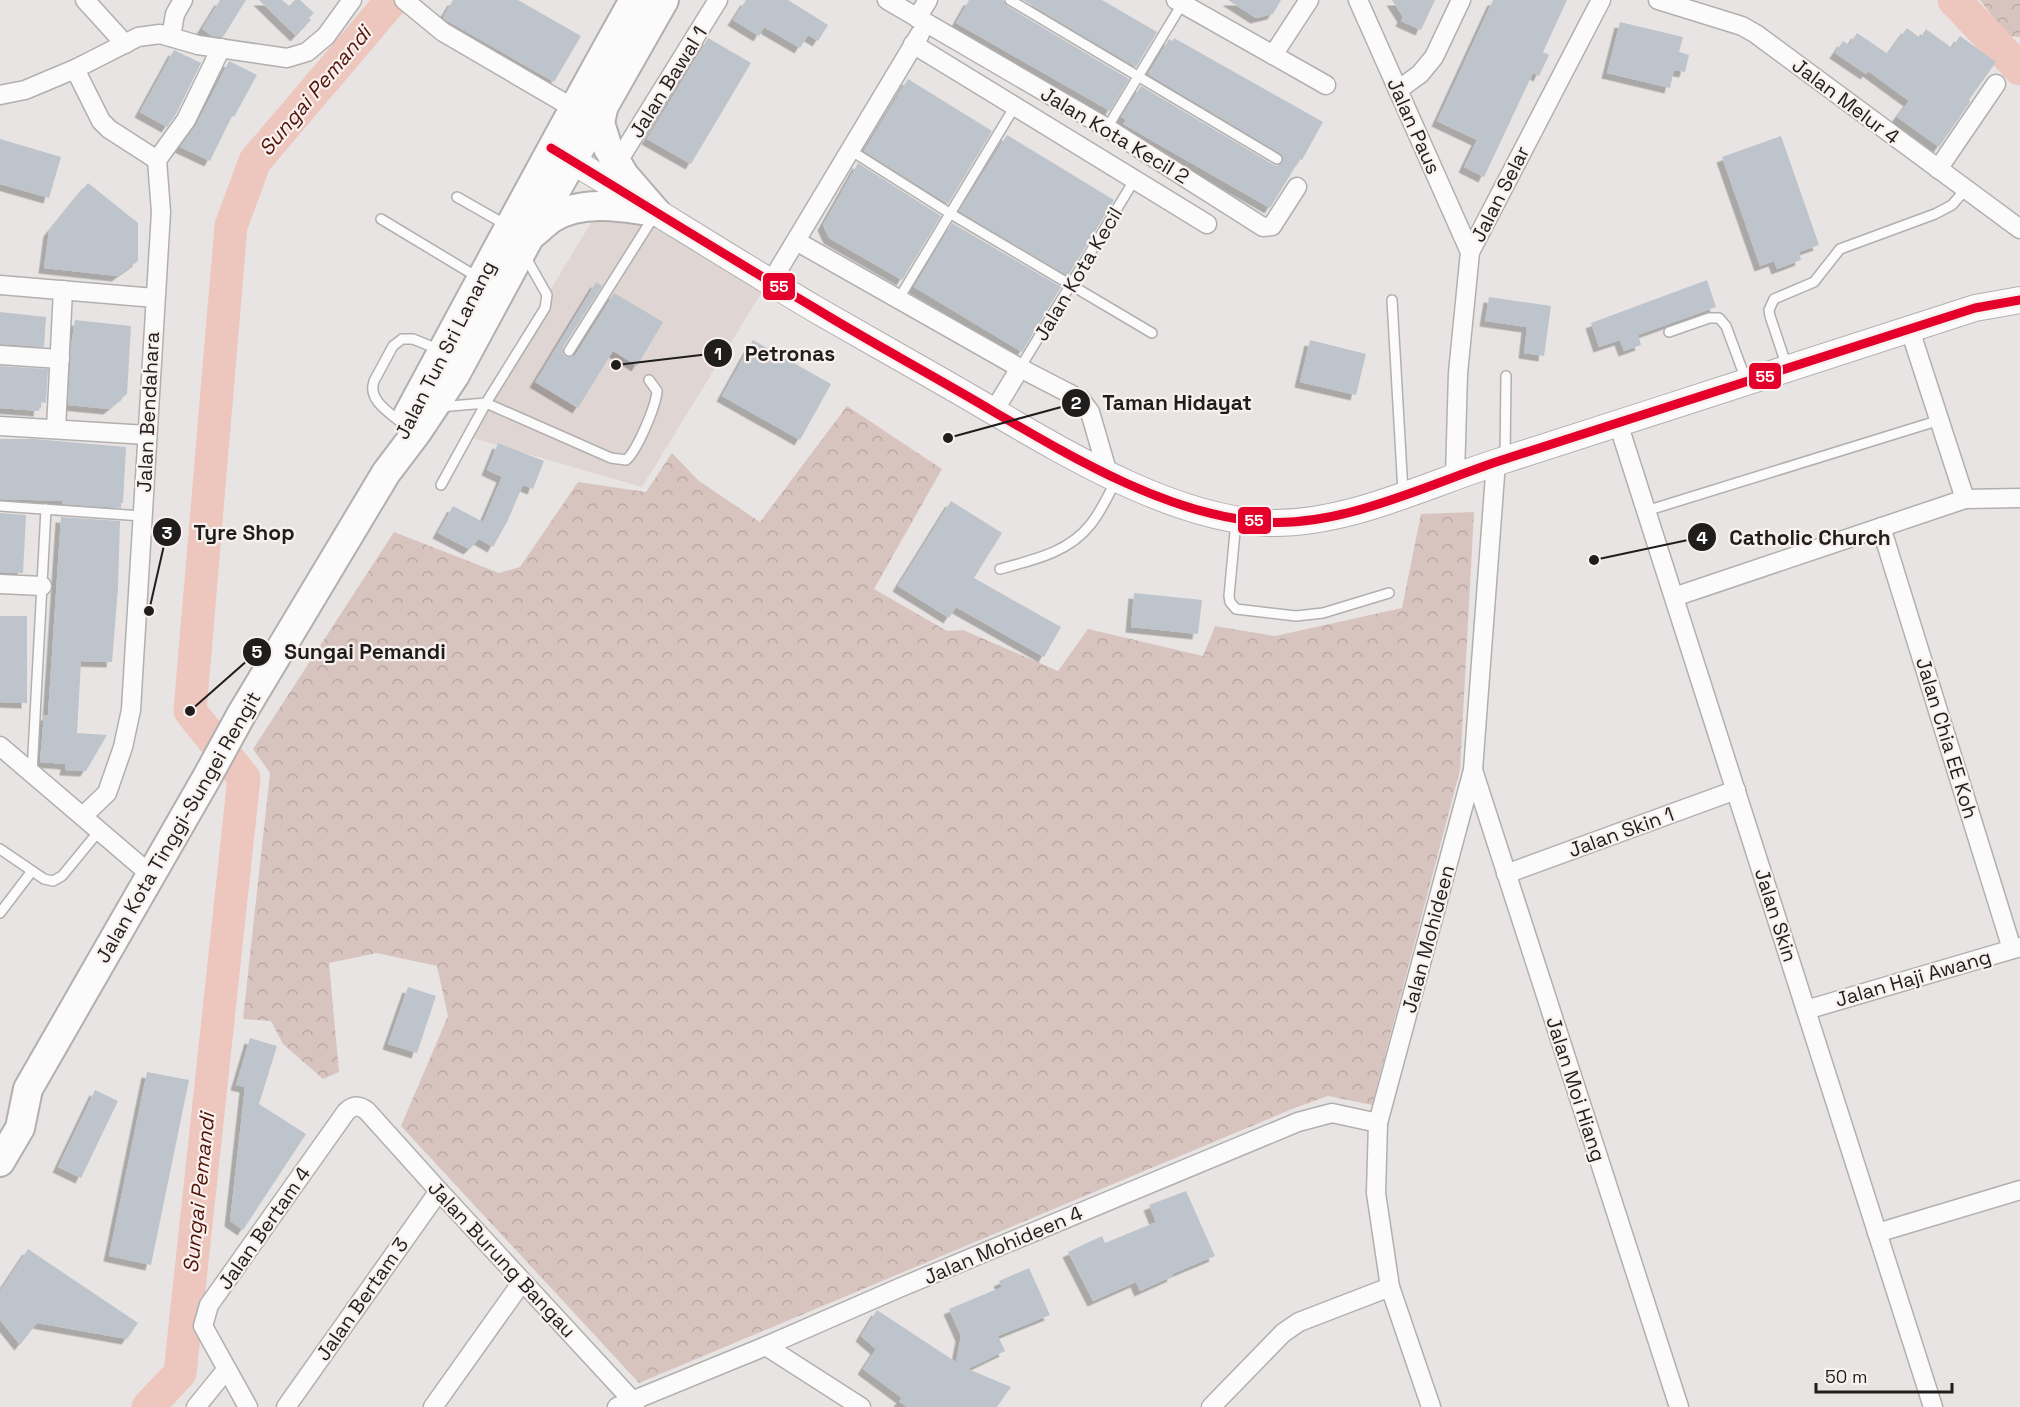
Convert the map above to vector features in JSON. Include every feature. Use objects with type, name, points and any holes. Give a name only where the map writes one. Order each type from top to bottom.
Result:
[{"type":"main road","name":"Jalan Tun Sri Lanang","points":[[386,473],[455,375],[562,155],[573,108],[634,0]]},
{"type":"main road","name":"Jalan Tun Sri Lanang","points":[[562,155],[604,105],[664,0]]},
{"type":"main road","points":[[604,105],[600,123],[608,148],[624,175],[656,212]]},
{"type":"main road","points":[[521,238],[552,218],[573,210],[608,205],[656,212]]},
{"type":"main road","name":"Jalan Tun Sri Lanang","points":[[386,473],[403,424],[481,279],[521,238]]},
{"type":"main road","name":"Jalan Kota Tinggi-Sungei Rengit","points":[[0,1115],[28,1089],[241,715],[386,473]]},
{"type":"main road","name":"Jalan Kota Tinggi-Sungei Rengit","points":[[0,1162],[20,1128],[28,1089]]},
{"type":"street","points":[[85,0],[125,44]]},
{"type":"street","points":[[171,37],[175,14],[183,0]]},
{"type":"street","points":[[0,95],[25,90],[75,69],[138,37],[160,34],[198,45],[287,58],[307,52],[326,36],[352,0]]},
{"type":"street","points":[[404,0],[443,32],[573,108]]},
{"type":"street","name":"Jalan Bawal 1","points":[[618,163],[718,0]]},
{"type":"street","name":"Jalan Kota Kecil 2","points":[[887,0],[1107,128],[1266,228],[1272,226],[1297,187]]},
{"type":"street","points":[[771,282],[913,44],[928,0]]},
{"type":"street","points":[[1274,56],[1309,0]]},
{"type":"street","name":"Jalan Paus","points":[[1358,0],[1470,252]]},
{"type":"street","points":[[1398,90],[1420,74],[1434,57],[1461,0]]},
{"type":"street","name":"Jalan Selar","points":[[1455,476],[1458,372],[1470,252],[1601,0]]},
{"type":"street","name":"Jalan Melur 4","points":[[1658,0],[1742,26],[1756,34],[2020,230]]},
{"type":"street","points":[[1179,2],[1326,85]]},
{"type":"street","points":[[913,44],[1207,224]]},
{"type":"street","points":[[75,69],[101,121],[109,129],[157,160],[186,120],[221,48]]},
{"type":"street","points":[[1938,169],[1996,84]]},
{"type":"street","points":[[562,155],[771,282],[994,411],[1113,476],[1178,503],[1237,519],[1267,523],[1329,518],[1975,308],[2020,300]]},
{"type":"street","name":"Jalan Bendahara","points":[[83,816],[107,793],[123,747],[130,710],[161,212],[157,160]]},
{"type":"street","points":[[796,241],[1020,368],[1080,399],[1090,412],[1113,476]]},
{"type":"street","points":[[0,285],[155,298]]},
{"type":"street","points":[[56,429],[63,290]]},
{"type":"street","points":[[1910,330],[1965,500]]},
{"type":"street","points":[[0,355],[60,359]]},
{"type":"street","points":[[994,411],[1020,368]]},
{"type":"street","name":"Jalan Skin","points":[[1618,423],[1933,1407]]},
{"type":"street","points":[[0,426],[147,435]]},
{"type":"street","name":"Jalan Mohideen","points":[[1431,1407],[1390,1287],[1376,1193],[1378,1123],[1473,770],[1500,461]]},
{"type":"street","points":[[1674,597],[1965,500],[2020,498]]},
{"type":"street","name":"Jalan Chia EE Koh","points":[[1881,527],[2016,948]]},
{"type":"street","points":[[0,584],[42,586]]},
{"type":"street","points":[[0,746],[151,875]]},
{"type":"street","name":"Jalan Moi Hiang","points":[[1473,770],[1679,1407]]},
{"type":"street","name":"Jalan Skin 1","points":[[1506,874],[1736,790]]},
{"type":"street","name":"Jalan Haji Awang","points":[[1806,1010],[2016,948]]},
{"type":"street","name":"Jalan Bertam 4","points":[[226,1370],[204,1326],[209,1305],[346,1112],[356,1106],[367,1111]]},
{"type":"street","name":"Jalan Burung Bangau","points":[[367,1111],[522,1282],[628,1405]]},
{"type":"street","name":"Jalan Mohideen 4","points":[[628,1405],[1298,1122],[1332,1113],[1378,1123]]},
{"type":"street","points":[[1877,1233],[2020,1190]]},
{"type":"street","name":"Jalan Bertam 3","points":[[286,1407],[439,1191]]},
{"type":"street","points":[[433,1407],[522,1282]]},
{"type":"street","points":[[1211,1407],[1277,1338],[1299,1322],[1390,1287]]},
{"type":"street","points":[[766,1346],[861,1407]]},
{"type":"street","points":[[196,1407],[226,1370],[249,1407]]},
{"type":"lane","points":[[1010,0],[1277,159]]},
{"type":"lane","points":[[1107,128],[1179,2]]},
{"type":"lane","points":[[898,300],[1015,106]]},
{"type":"lane","points":[[850,150],[951,214],[1152,333]]},
{"type":"lane","name":"Jalan Kota Kecil","points":[[1020,368],[1135,179]]},
{"type":"lane","points":[[1788,369],[1770,316],[1769,310],[1774,299],[1814,282],[1840,249],[1935,214],[1952,205],[1965,190]]},
{"type":"lane","points":[[441,485],[486,403],[547,304],[545,291],[521,238],[457,197]]},
{"type":"lane","points":[[569,351],[656,212]]},
{"type":"lane","points":[[381,219],[481,279]]},
{"type":"lane","points":[[1392,300],[1403,495]]},
{"type":"lane","points":[[1669,332],[1709,318],[1719,318],[1726,326],[1747,382]]},
{"type":"lane","points":[[403,424],[374,397],[372,387],[393,346],[402,339],[414,339],[443,351]]},
{"type":"lane","points":[[1500,461],[1506,376]]},
{"type":"lane","points":[[432,408],[486,403],[611,458],[623,460],[633,452],[656,404],[657,391],[649,380]]},
{"type":"lane","points":[[1646,511],[1940,420]]},
{"type":"lane","points":[[1000,569],[1043,556],[1072,542],[1091,524],[1113,476]]},
{"type":"lane","points":[[0,506],[142,516]]},
{"type":"lane","points":[[32,773],[46,509]]},
{"type":"lane","points":[[1237,519],[1229,596],[1230,602],[1236,609],[1296,616],[1323,613],[1389,593]]},
{"type":"lane","points":[[0,849],[48,880],[58,879],[99,831]]},
{"type":"lane","points":[[0,912],[32,871]]},
{"type":"shaded area","points":[[597,213],[656,227],[762,292],[642,487],[462,435]]},
{"type":"green space","points":[[1980,0],[2020,0],[2020,37],[2007,36]]},
{"type":"green space","points":[[847,406],[942,469],[874,589],[947,631],[963,630],[1058,671],[1088,629],[1203,656],[1215,626],[1275,636],[1402,608],[1421,514],[1474,512],[1460,770],[1372,1105],[1328,1096],[1292,1109],[639,1383],[401,1126],[448,1016],[437,966],[377,953],[329,963],[339,1072],[323,1079],[283,1044],[271,1021],[243,1019],[270,773],[253,749],[394,532],[499,573],[520,567],[578,482],[646,492],[672,453],[699,481],[760,522]]},
{"type":"building","points":[[220,0],[246,0],[223,37],[212,36],[202,29]]},
{"type":"building","points":[[259,0],[282,0],[289,6],[295,0],[300,0],[314,13],[309,18],[311,20],[296,36]]},
{"type":"building","points":[[453,0],[518,0],[581,36],[554,82],[444,19]]},
{"type":"building","points":[[746,0],[788,0],[828,25],[818,41],[808,35],[800,48],[764,27],[759,36],[733,20]]},
{"type":"building","points":[[969,0],[1003,0],[1007,6],[1129,79],[1110,111],[956,23]]},
{"type":"building","points":[[1023,0],[1102,0],[1157,32],[1136,67]]},
{"type":"building","points":[[1228,0],[1281,0],[1273,14],[1256,18]]},
{"type":"building","points":[[1392,0],[1435,0],[1421,30],[1401,21],[1403,17]]},
{"type":"building","points":[[1493,0],[1567,0],[1543,52],[1549,55],[1539,76],[1533,73],[1484,177],[1464,167],[1477,140],[1437,121]]},
{"type":"building","points":[[1620,22],[1683,37],[1679,52],[1689,55],[1685,72],[1674,70],[1670,88],[1607,73]]},
{"type":"building","points":[[1907,28],[1920,38],[1926,29],[1952,48],[1960,36],[1996,62],[1939,147],[1897,117],[1909,101],[1868,71],[1866,74],[1835,53],[1843,41],[1849,45],[1857,33],[1888,54]]},
{"type":"building","points":[[708,38],[751,63],[691,164],[647,139]]},
{"type":"building","points":[[1174,38],[1323,122],[1302,160],[1300,159],[1270,208],[1123,124],[1126,120],[1121,117],[1141,86],[1274,165],[1282,163],[1284,159],[1280,153],[1148,74],[1169,39],[1173,41]]},
{"type":"building","points":[[174,50],[201,63],[176,114],[167,127],[140,112]]},
{"type":"building","points":[[229,61],[257,75],[234,117],[232,116],[210,161],[180,147],[196,125]]},
{"type":"building","points":[[908,79],[992,131],[948,204],[864,151]]},
{"type":"building","points":[[1007,135],[1114,200],[1068,276],[959,211]]},
{"type":"building","points":[[1781,136],[1819,245],[1799,252],[1801,260],[1777,269],[1774,261],[1760,266],[1722,157]]},
{"type":"building","points":[[0,139],[61,157],[49,198],[0,184]]},
{"type":"building","points":[[858,163],[941,216],[902,280],[829,238],[823,225]]},
{"type":"building","points":[[88,183],[138,223],[138,261],[117,276],[44,268],[49,231]]},
{"type":"building","points":[[952,223],[1061,287],[1022,352],[914,287]]},
{"type":"building","points":[[1707,280],[1716,307],[1638,335],[1641,345],[1624,351],[1620,340],[1599,347],[1591,323]]},
{"type":"building","points":[[596,282],[602,286],[563,347],[563,354],[566,357],[575,355],[614,293],[663,322],[637,366],[613,351],[578,408],[535,382]]},
{"type":"building","points":[[1489,297],[1551,306],[1544,356],[1524,353],[1527,327],[1485,321]]},
{"type":"building","points":[[0,312],[46,317],[44,347],[0,344]]},
{"type":"building","points":[[75,320],[131,326],[127,394],[109,409],[68,405]]},
{"type":"building","points":[[753,340],[831,384],[800,440],[722,396]]},
{"type":"building","points":[[1310,340],[1366,354],[1356,395],[1300,382]]},
{"type":"building","points":[[0,366],[48,369],[46,403],[40,402],[39,411],[0,408]]},
{"type":"building","points":[[0,439],[35,439],[126,447],[121,508],[62,504],[62,501],[0,499]]},
{"type":"building","points":[[498,443],[544,461],[533,489],[523,485],[493,547],[479,539],[469,549],[438,533],[453,506],[483,522],[502,477],[487,470]]},
{"type":"building","points":[[951,501],[1002,533],[974,578],[1061,627],[1044,657],[956,607],[949,618],[898,586]]},
{"type":"building","points":[[0,513],[26,515],[23,573],[0,572]]},
{"type":"building","points":[[61,517],[120,521],[112,662],[81,661],[77,733],[107,735],[86,771],[65,770],[66,764],[40,762],[44,715],[48,715]]},
{"type":"building","points":[[1134,593],[1202,600],[1198,634],[1131,627]]},
{"type":"building","points":[[0,616],[27,616],[27,703],[0,702]]},
{"type":"building","points":[[408,987],[436,996],[417,1053],[388,1044]]},
{"type":"building","points":[[250,1038],[277,1046],[259,1104],[306,1134],[243,1230],[230,1221],[245,1087],[236,1085]]},
{"type":"building","points":[[147,1072],[189,1080],[151,1265],[109,1256]]},
{"type":"building","points":[[95,1090],[118,1101],[81,1178],[58,1167]]},
{"type":"building","points":[[1186,1191],[1215,1256],[1172,1274],[1173,1276],[1140,1291],[1136,1282],[1093,1301],[1068,1252],[1102,1236],[1105,1243],[1156,1222],[1149,1205]]},
{"type":"building","points":[[28,1249],[138,1323],[127,1339],[37,1323],[20,1345],[0,1320],[0,1291]]},
{"type":"building","points":[[1029,1268],[1050,1315],[998,1336],[1005,1351],[968,1369],[1011,1387],[997,1407],[907,1407],[899,1401],[902,1398],[863,1369],[876,1349],[861,1336],[877,1310],[956,1362],[961,1336],[949,1309],[1002,1287],[999,1281]]},
{"type":"waterway","name":"Sungai Pemandi","points":[[148,1407],[180,1373],[244,778],[190,711],[231,226],[255,161],[392,0]]},
{"type":"waterway","points":[[1954,0],[2020,69]]},
{"type":"transit line","name":"55","points":[[551,148],[835,320],[1104,473],[1185,506],[1225,517],[1266,522],[1295,522],[1354,511],[1499,461],[1975,308],[2020,300]]},
{"type":"place","name":"Petronas","points":[[616,365]]},
{"type":"place","name":"Taman Hidayat","points":[[948,438]]},
{"type":"place","name":"Catholic Church","points":[[1594,560]]},
{"type":"place","name":"Tyre Shop","points":[[149,611]]},
{"type":"place","name":"Sungai Pemandi","points":[[190,711]]}]
